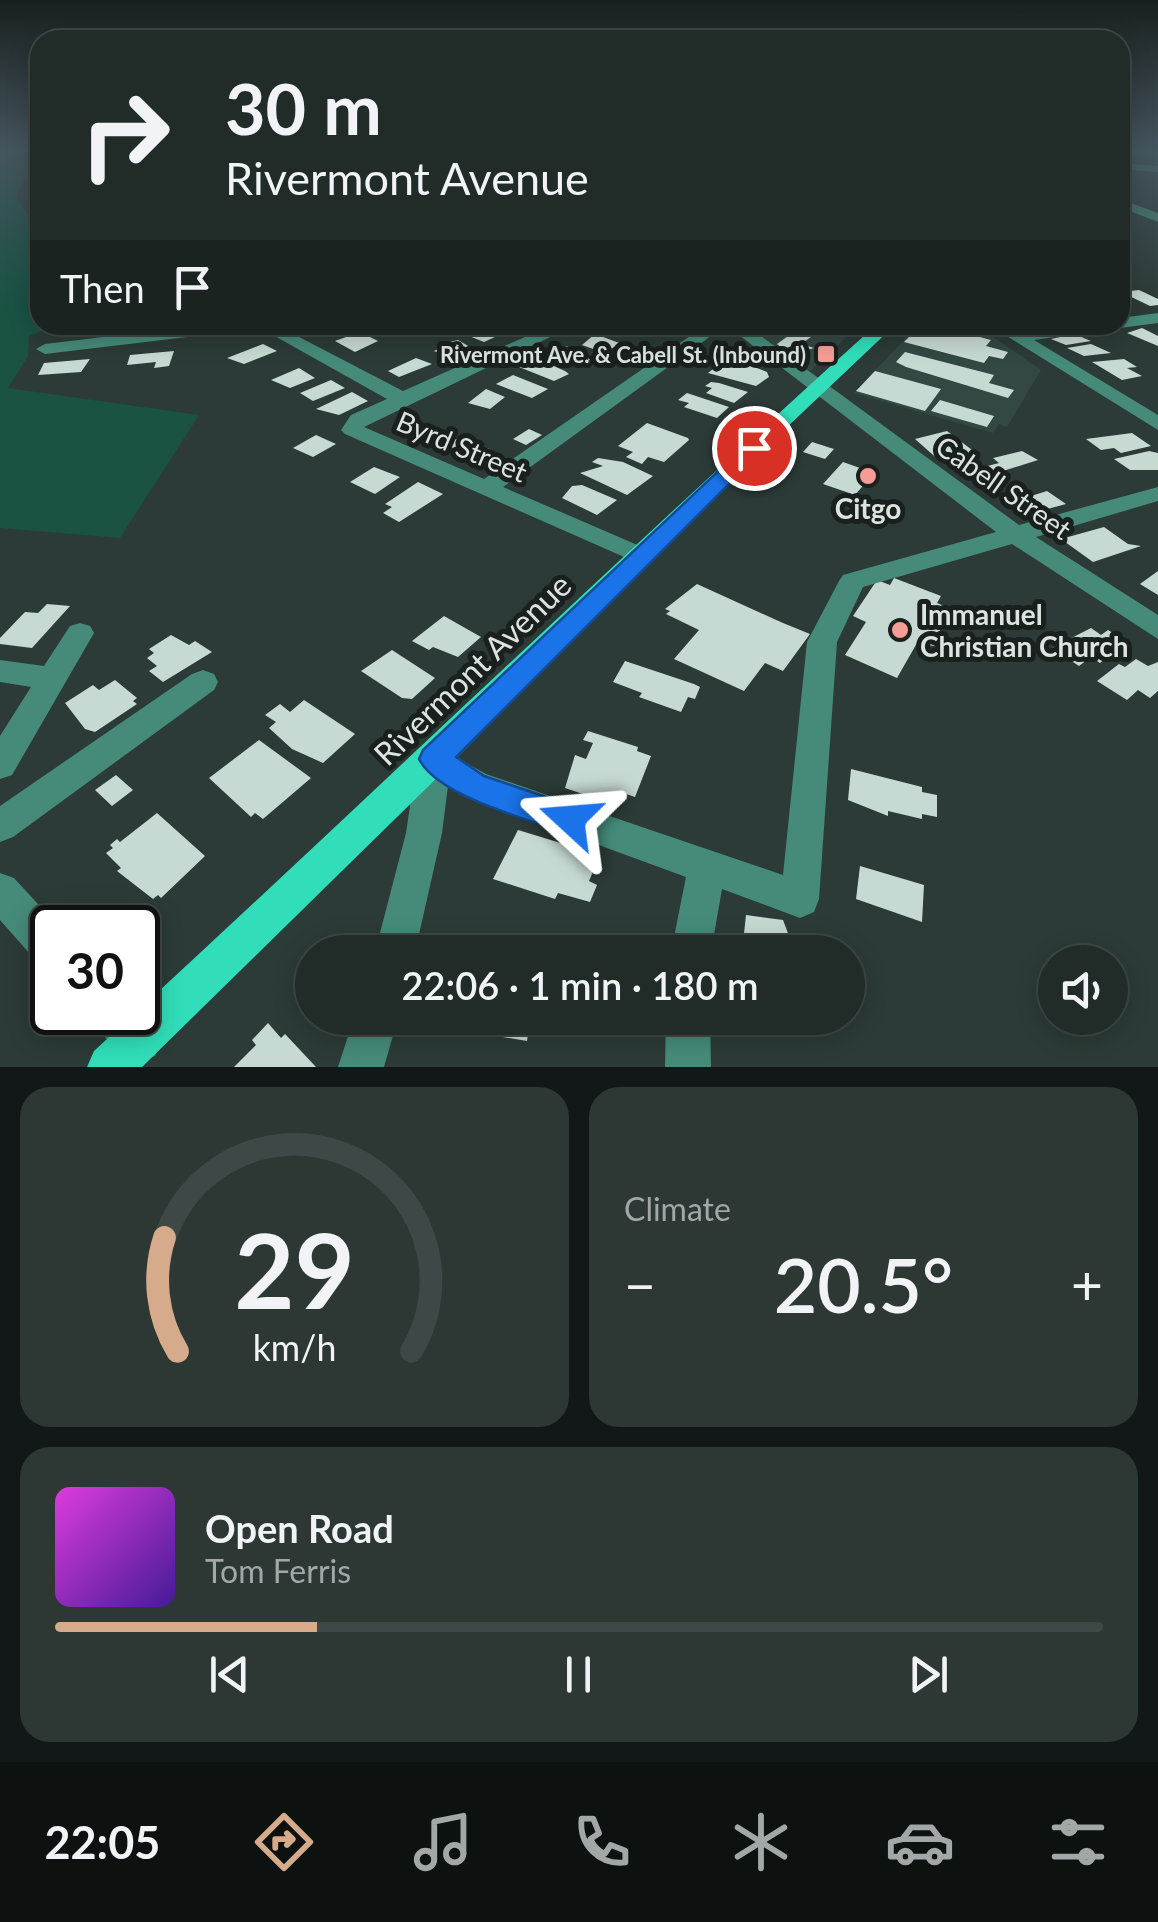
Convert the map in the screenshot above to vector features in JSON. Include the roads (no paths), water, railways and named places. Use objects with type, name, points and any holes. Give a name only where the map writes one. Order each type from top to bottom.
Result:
[{"type":"main road","name":"Rivermont Avenue","points":[[120,1040],[434,759],[640,556],[875,335]]},
{"type":"street","points":[[1130,207],[1158,218]]},
{"type":"street","points":[[1130,221],[1158,218]]},
{"type":"street","points":[[1130,322],[1158,318]]},
{"type":"street","points":[[45,349],[162,335]]},
{"type":"street","name":"Byrd Street","points":[[282,335],[402,398]]},
{"type":"street","points":[[402,398],[544,335]]},
{"type":"street","points":[[485,489],[703,335]]},
{"type":"street","name":"Cabell Street","points":[[748,335],[1016,535],[1158,629]]},
{"type":"street","points":[[1014,335],[1158,424]]},
{"type":"street","points":[[1017,337],[1032,335]]},
{"type":"street","name":"Byrd Street","points":[[402,398],[358,419],[352,430],[640,556]]},
{"type":"street","points":[[399,935],[424,833],[434,759],[474,785],[800,899],[822,642],[852,581],[1158,494]]},
{"type":"street","points":[[0,765],[80,634]]},
{"type":"street","points":[[0,671],[52,678]]},
{"type":"street","points":[[0,826],[203,682]]},
{"type":"street","points":[[695,935],[706,867]]},
{"type":"street","points":[[0,890],[30,924]]},
{"type":"street","points":[[361,1067],[371,1035]]},
{"type":"street","points":[[688,1035],[688,1067]]},
{"type":"place","name":"Rivermont Ave. & Cabell St. (Inbound)","points":[[826,354]]},
{"type":"place","name":"Citgo","points":[[868,476]]},
{"type":"place","name":"Immanuel Christian Church","points":[[900,630]]}]
